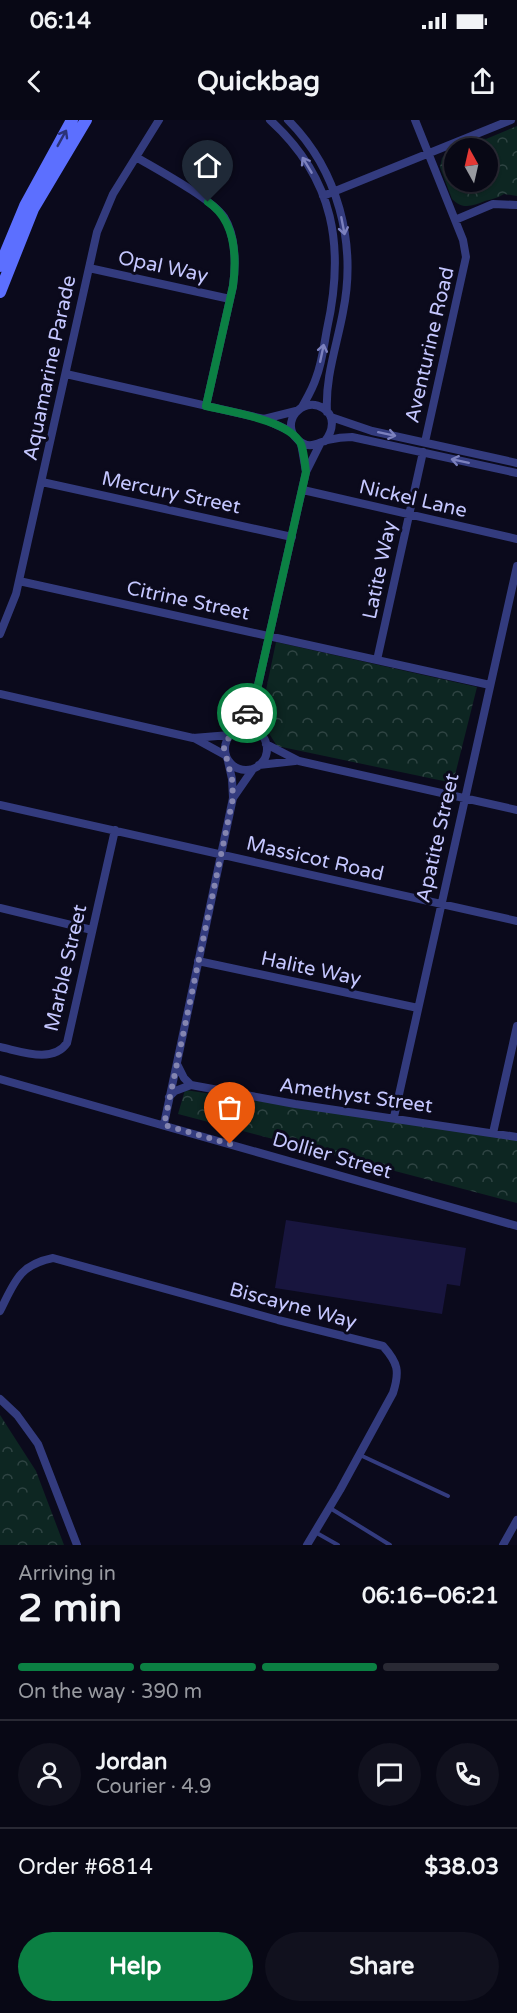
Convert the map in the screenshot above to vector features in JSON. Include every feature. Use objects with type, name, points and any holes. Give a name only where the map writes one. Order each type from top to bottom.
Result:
[{"type":"main road","points":[[0,266],[25,206],[72,120]]},
{"type":"main road","points":[[0,292],[33,209],[86,120]]},
{"type":"street","name":"Aquamarine Parade","points":[[0,634],[15,600],[20,581],[97,232],[107,205],[159,120]]},
{"type":"street","points":[[270,120],[298,151],[323,196],[336,246],[334,296],[317,374],[292,418],[292,432]]},
{"type":"street","points":[[288,120],[311,149],[334,191],[343,222],[348,268],[343,313],[327,380],[332,430],[306,472]]},
{"type":"street","name":"Aventurine Road","points":[[415,120],[465,248],[465,267],[425,442]]},
{"type":"street","points":[[323,196],[510,120]]},
{"type":"street","points":[[136,157],[214,206],[225,218],[231,232],[235,266],[206,406]]},
{"type":"street","points":[[454,220],[492,204],[517,205]]},
{"type":"street","name":"Opal Way","points":[[89,268],[230,299]]},
{"type":"street","points":[[66,374],[264,419],[292,432],[301,443],[306,472],[256,694],[238,729],[226,741],[226,758],[232,779],[233,798],[164,1125]]},
{"type":"street","points":[[264,419],[315,405],[360,428],[517,463]]},
{"type":"street","points":[[301,443],[307,445],[352,437],[517,473]]},
{"type":"street","name":"Latite Way","points":[[377,660],[423,453]]},
{"type":"street","name":"Mercury Street","points":[[42,482],[292,537]]},
{"type":"street","name":"Nickel Lane","points":[[303,490],[517,539]]},
{"type":"street","name":"Apatite Street","points":[[394,1118],[517,567]]},
{"type":"street","name":"Citrine Street","points":[[20,581],[490,685]]},
{"type":"street","points":[[0,694],[194,738],[230,735]]},
{"type":"street","points":[[233,798],[266,756],[266,744],[258,718],[256,694]]},
{"type":"street","points":[[238,729],[250,728],[262,735]]},
{"type":"street","points":[[194,738],[240,769],[299,761]]},
{"type":"street","points":[[266,744],[299,761],[517,810]]},
{"type":"street","name":"Massicot Road","points":[[0,805],[517,921]]},
{"type":"street","name":"Marble Street","points":[[0,1047],[47,1055],[64,1047],[68,1038],[114,830]]},
{"type":"street","points":[[0,908],[92,930]]},
{"type":"street","name":"Halite Way","points":[[198,961],[418,1008]]},
{"type":"street","points":[[493,1133],[517,1026]]},
{"type":"street","points":[[169,1098],[175,1091],[191,1085],[178,1070],[177,1057]]},
{"type":"street","name":"Dollier Street","points":[[0,1079],[517,1226]]},
{"type":"street","name":"Amethyst Street","points":[[191,1085],[285,1102],[517,1137]]},
{"type":"street","name":"Biscayne Way","points":[[0,1311],[22,1271],[36,1262],[53,1258],[278,1320],[383,1346],[394,1359],[398,1377],[393,1393],[307,1545]]},
{"type":"street","points":[[0,1399],[17,1415],[38,1444],[77,1545]]},
{"type":"street","points":[[503,1545],[517,1520]]},
{"type":"lane","points":[[359,1455],[448,1496]]},
{"type":"lane","points":[[329,1508],[390,1545]]},
{"type":"lane","points":[[315,1532],[338,1545]]},
{"type":"green space","points":[[517,126],[517,196],[504,194],[464,206],[452,199],[449,192],[498,192],[498,138],[488,138]]},
{"type":"green space","points":[[444,156],[444,178],[440,167]]},
{"type":"green space","points":[[276,642],[477,687],[453,783],[277,746],[260,719]]},
{"type":"green space","points":[[185,1090],[517,1139],[517,1203],[178,1114]]},
{"type":"green space","points":[[0,1415],[36,1471],[64,1545],[0,1545]]},
{"type":"building","points":[[286,1220],[466,1248],[460,1286],[447,1284],[442,1314],[275,1288]]},
{"type":"way so far","points":[[230,1144],[164,1125],[233,798],[232,779],[224,748],[226,741],[238,729],[247,713]]},
{"type":"route","points":[[208,202],[220,212],[228,224],[235,266],[233,286],[206,406],[264,419],[292,432],[301,443],[306,472],[256,694],[247,713]]}]
